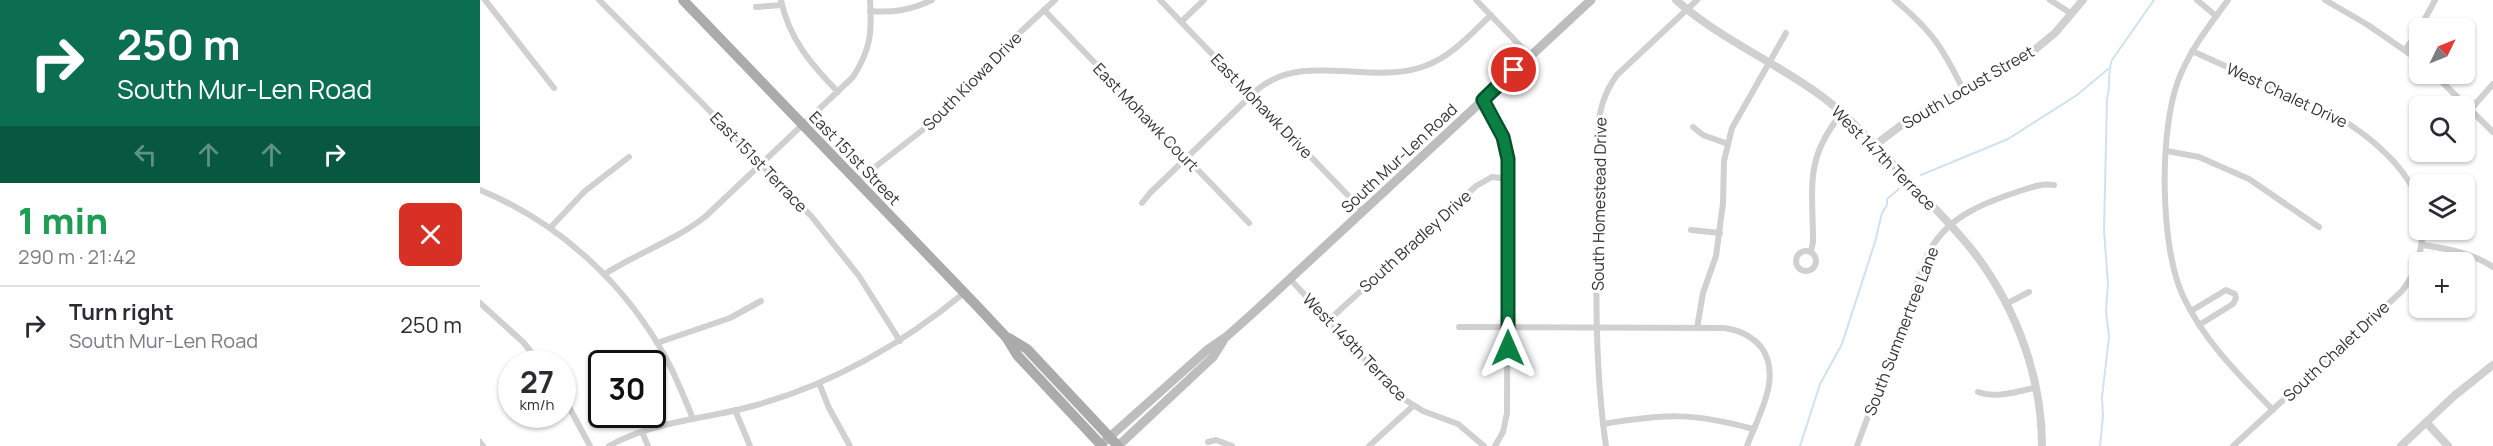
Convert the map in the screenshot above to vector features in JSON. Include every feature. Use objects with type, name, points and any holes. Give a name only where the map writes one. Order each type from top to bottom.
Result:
[{"type":"main road","name":"East 151st Street","points":[[683,0],[1006,337],[1017,355],[1100,446]]},
{"type":"main road","name":"South Mur-Len Road","points":[[1100,446],[1290,279],[1591,0]]},
{"type":"main road","name":"East 151st Street","points":[[1006,337],[1027,349],[1118,446]]},
{"type":"main road","name":"South Mur-Len Road","points":[[1118,446],[1213,357],[1226,337]]},
{"type":"street","points":[[485,0],[554,88]]},
{"type":"street","name":"East 151st Terrace","points":[[599,0],[762,165],[840,250],[900,341]]},
{"type":"street","points":[[605,274],[693,226],[762,165],[853,77],[867,52],[871,38],[870,0]]},
{"type":"street","points":[[870,11],[892,13],[908,10],[932,0]]},
{"type":"street","name":"South Kiowa Drive","points":[[858,182],[942,115],[999,52],[1055,0]]},
{"type":"street","name":"East Mohawk Drive","points":[[1160,0],[1363,211]]},
{"type":"street","points":[[1181,22],[1204,0]]},
{"type":"street","points":[[1476,0],[1530,56]]},
{"type":"street","name":"West 147th Terrace","points":[[1676,0],[1714,30],[1822,97],[1842,113],[1950,225],[1975,255],[2006,304],[2024,342],[2036,388],[2042,446]]},
{"type":"street","name":"South Homestead Drive","points":[[1606,446],[1598,383],[1597,328],[1600,107],[1617,75],[1697,0]]},
{"type":"street","points":[[1895,0],[1925,26],[1936,39],[1964,91]]},
{"type":"street","points":[[2050,0],[2072,14]]},
{"type":"street","name":"South Locust Street","points":[[1875,145],[1911,118],[2005,70],[2032,52],[2055,33],[2084,0]]},
{"type":"street","points":[[2197,0],[2216,16]]},
{"type":"street","points":[[2228,0],[2192,51],[2173,97],[2168,123],[2167,151],[2166,210],[2170,252],[2179,286],[2199,325],[2219,354],[2272,410]]},
{"type":"street","points":[[2325,0],[2409,53]]},
{"type":"street","points":[[2426,18],[2435,0]]},
{"type":"street","points":[[756,8],[781,2],[791,33],[802,54],[838,92]]},
{"type":"street","name":"East Mohawk Court","points":[[1044,10],[1249,223]]},
{"type":"street","points":[[1142,203],[1252,95],[1274,78],[1294,71],[1394,73],[1425,66],[1452,51],[1491,15]]},
{"type":"street","points":[[1697,328],[1703,293],[1716,256],[1724,161],[1728,144],[1739,114],[1786,33]]},
{"type":"street","points":[[2405,50],[2409,44]]},
{"type":"street","name":"West Chalet Drive","points":[[2192,51],[2338,117],[2369,138],[2402,172],[2409,184]]},
{"type":"street","points":[[2445,84],[2457,96]]},
{"type":"street","points":[[2475,104],[2493,84]]},
{"type":"street","points":[[1483,100],[1503,137],[1508,159],[1507,413],[1503,432],[1495,446]]},
{"type":"street","points":[[1810,252],[1813,242],[1814,163],[1822,140],[1842,113]]},
{"type":"street","points":[[2475,113],[2493,132]]},
{"type":"street","points":[[1693,127],[1703,135],[1728,144]]},
{"type":"street","points":[[2167,151],[2199,157],[2248,179],[2319,227]]},
{"type":"street","points":[[550,228],[585,190],[629,157]]},
{"type":"street","name":"South Bradley Drive","points":[[1329,320],[1476,186],[1492,177],[1508,179]]},
{"type":"street","name":"South Summertree Lane","points":[[1857,446],[1927,256],[1936,241],[1950,225],[1976,207],[2028,188],[2054,185]]},
{"type":"street","points":[[480,190],[522,210],[550,228],[577,248],[605,274],[636,311],[657,344],[677,381],[693,419]]},
{"type":"street","points":[[1691,230],[1719,233]]},
{"type":"street","points":[[2422,240],[2422,245],[2464,252],[2493,267]]},
{"type":"street","name":"South Chalet Drive","points":[[2233,446],[2401,292],[2412,275],[2422,245]]},
{"type":"street","name":"West 149th Terrace","points":[[1290,279],[1390,387],[1413,406],[1458,424],[1484,446]]},
{"type":"street","points":[[2191,311],[2226,290],[2235,294],[2233,304],[2199,325]]},
{"type":"street","points":[[2006,304],[2029,292]]},
{"type":"street","points":[[609,446],[642,432],[780,398],[819,383],[869,360],[900,341],[964,293]]},
{"type":"street","points":[[657,344],[730,318],[761,301]]},
{"type":"street","points":[[480,303],[529,350]]},
{"type":"street","points":[[1459,327],[1697,328],[1738,331],[1756,341],[1763,350],[1769,364],[1770,375],[1747,446]]},
{"type":"street","points":[[2401,446],[2479,374],[2493,365]]},
{"type":"street","points":[[819,383],[833,416],[850,446]]},
{"type":"street","points":[[1978,392],[1997,395],[2036,388]]},
{"type":"street","points":[[1370,446],[1413,406]]},
{"type":"street","points":[[735,410],[750,446]]},
{"type":"street","points":[[1603,424],[1648,417],[1687,415],[1723,420],[1754,429]]},
{"type":"street","points":[[576,420],[590,446]]},
{"type":"street","points":[[2427,422],[2448,446]]},
{"type":"street","points":[[642,432],[648,446]]},
{"type":"street","points":[[1208,442],[1216,440],[1232,446]]},
{"type":"street","points":[[480,442],[483,446]]},
{"type":"waterway","points":[[2100,446],[2102,397],[2109,337],[2104,231],[2107,99],[2110,70],[2112,60],[2154,0]]},
{"type":"waterway","points":[[1921,175],[2008,139],[2077,95],[2108,69]]},
{"type":"waterway","points":[[1800,446],[1820,384],[1842,344],[1887,199],[1899,189]]},
{"type":"route","points":[[1508,348],[1508,159],[1499,127],[1483,100],[1514,70]]}]
